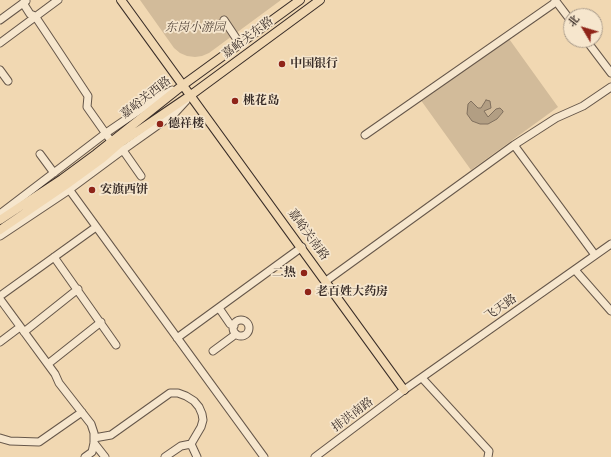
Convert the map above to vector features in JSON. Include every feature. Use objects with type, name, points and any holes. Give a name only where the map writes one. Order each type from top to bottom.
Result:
[{"type":"main road","name":"嘉峪关南路","points":[[121,0],[302,247],[404,390]]},
{"type":"main road","name":"嘉峪关东路","points":[[183,85],[300,0]]},
{"type":"main road","name":"嘉峪关东路","points":[[191,95],[320,0]]},
{"type":"main road","name":"嘉峪关西路","points":[[0,230],[103,158],[183,85]]},
{"type":"main road","name":"嘉峪关西路","points":[[118,145],[191,95]]},
{"type":"main road","name":"嘉峪关西路","points":[[0,220],[66,185]]},
{"type":"street","points":[[0,43],[58,0]]},
{"type":"street","points":[[0,20],[25,1],[30,14],[35,16],[88,96],[87,107],[141,176]]},
{"type":"street","points":[[365,135],[556,1],[563,10]]},
{"type":"street","points":[[224,20],[240,44]]},
{"type":"street","points":[[592,48],[611,73]]},
{"type":"street","points":[[0,70],[8,81]]},
{"type":"street","name":"嘉峪关西路","points":[[0,214],[106,133],[156,99],[183,85]]},
{"type":"street","points":[[326,281],[514,145],[556,118],[583,106],[611,87]]},
{"type":"street","points":[[514,145],[595,255]]},
{"type":"street","points":[[40,154],[54,173]]},
{"type":"street","points":[[0,236],[66,185],[264,457]]},
{"type":"street","points":[[85,457],[92,452],[94,440],[91,424],[59,383],[48,364],[0,298],[96,227]]},
{"type":"street","name":"飞天路","points":[[404,390],[611,244]]},
{"type":"street","points":[[177,338],[302,247]]},
{"type":"street","points":[[54,257],[116,345]]},
{"type":"street","points":[[574,270],[611,310]]},
{"type":"street","points":[[0,342],[22,329],[78,289]]},
{"type":"street","points":[[219,308],[230,324],[234,326]]},
{"type":"street","points":[[240,321],[246,323],[249,328],[244,335],[241,336],[236,334],[233,329],[234,326],[235,323],[240,321]]},
{"type":"street","points":[[48,364],[101,322]]},
{"type":"street","points":[[213,351],[236,334]]},
{"type":"street","points":[[422,378],[489,451],[488,457]]},
{"type":"street","name":"排洪南路","points":[[315,457],[404,390]]},
{"type":"street","points":[[94,440],[111,435],[170,393],[178,393],[194,400],[202,414],[203,420],[201,427],[191,444],[193,452],[197,457]]},
{"type":"street","points":[[0,438],[10,441],[39,442],[82,412]]},
{"type":"street","points":[[94,440],[105,457]]},
{"type":"street","points":[[165,457],[181,446],[191,444]]},
{"type":"green space","name":"东岗小游园","points":[[140,0],[281,0],[209,53],[195,57],[180,53],[174,48]]},
{"type":"green space","points":[[507,36],[558,107],[471,170],[420,99]]},
{"type":"shaded area","points":[[486,100],[490,101],[491,108],[484,111],[488,117],[496,109],[500,108],[503,112],[497,119],[488,124],[480,124],[472,121],[467,114],[468,104],[471,101],[478,108],[481,108]]},
{"type":"place","name":"中国银行","points":[[282,64]]},
{"type":"place","name":"桃花岛","points":[[235,101]]},
{"type":"place","name":"德祥楼","points":[[160,124]]},
{"type":"place","name":"安旗西饼","points":[[92,190]]},
{"type":"place","name":"二热","points":[[304,273]]},
{"type":"place","name":"老百姓大药房","points":[[308,292]]}]
